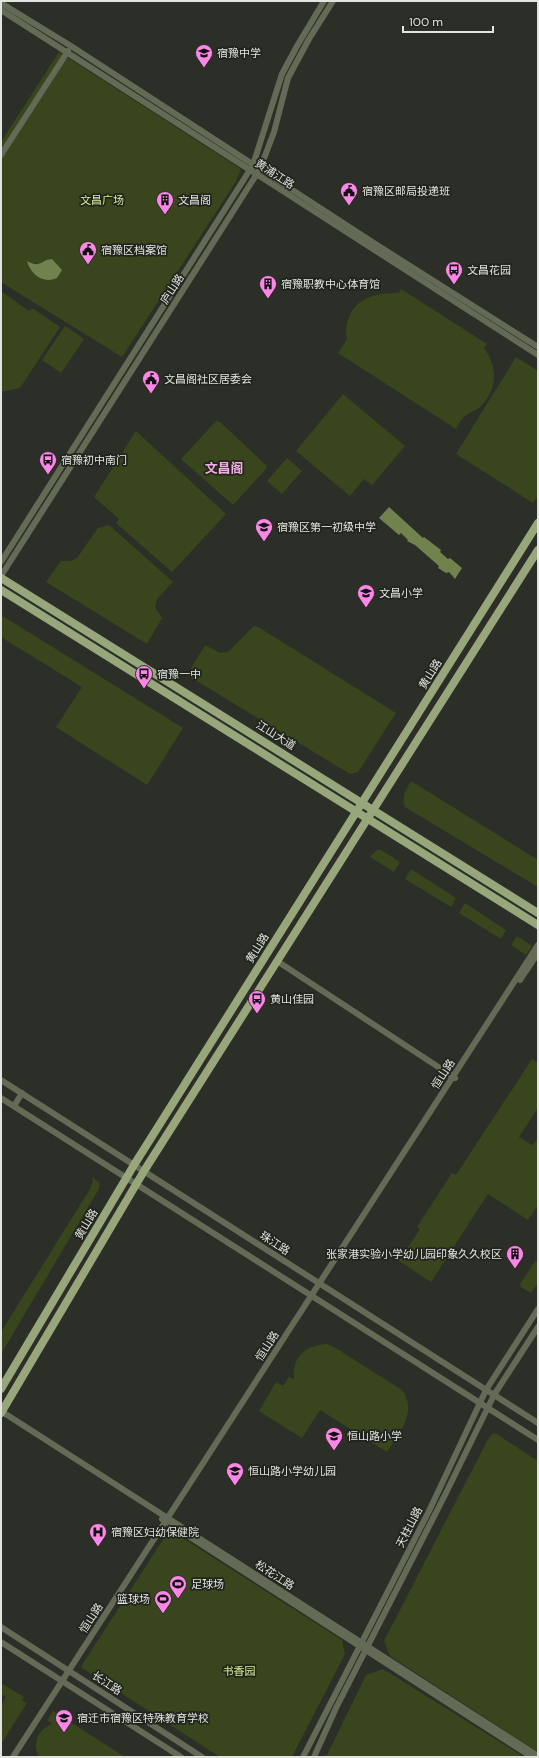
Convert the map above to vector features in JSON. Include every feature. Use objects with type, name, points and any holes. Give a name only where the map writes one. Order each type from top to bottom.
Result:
[{"type":"main road","name":"黄山路","points":[[1,1389],[127,1176],[538,523]]},
{"type":"main road","name":"黄山路","points":[[1,1413],[144,1171],[538,550]]},
{"type":"main road","name":"江山大道","points":[[1,577],[538,913]]},
{"type":"main road","name":"江山大道","points":[[1,590],[538,925]]},
{"type":"street","name":"庐山路","points":[[1,562],[252,168],[282,74],[324,1]]},
{"type":"street","name":"庐山路","points":[[1,577],[259,172],[274,132],[288,78],[309,38],[333,1]]},
{"type":"street","name":"黄浦江路","points":[[1,3],[71,46],[252,168]]},
{"type":"street","name":"黄浦江路","points":[[1,10],[538,347]]},
{"type":"street","points":[[1,155],[71,46]]},
{"type":"street","name":"黄浦江路","points":[[259,172],[538,355]]},
{"type":"street","name":"恒山路","points":[[455,1078],[538,945]]},
{"type":"street","name":"恒山路","points":[[13,1757],[70,1672],[313,1296],[538,953]]},
{"type":"street","points":[[277,961],[455,1078]]},
{"type":"street","name":"珠江路","points":[[1,1080],[538,1423]]},
{"type":"street","points":[[14,1106],[22,1094]]},
{"type":"street","points":[[1,1098],[127,1176],[538,1440]]},
{"type":"street","name":"天柱山路","points":[[303,1757],[429,1511],[479,1402],[538,1309]]},
{"type":"street","points":[[377,1337],[384,1325]]},
{"type":"street","name":"天柱山路","points":[[314,1757],[336,1708],[494,1395],[538,1327]]},
{"type":"street","name":"松花江路","points":[[1,1413],[361,1644],[532,1757]]},
{"type":"street","name":"长江路","points":[[1,1627],[202,1757]]},
{"type":"street","name":"长江路","points":[[1,1642],[180,1757]]},
{"type":"street","name":"松花江路","points":[[367,1648],[538,1756]]},
{"type":"street","name":"恒山路","points":[[17,1757],[63,1682]]},
{"type":"green space","name":"文昌广场","points":[[59,52],[241,169],[235,183],[122,357],[1,282],[1,142]]},
{"type":"green space","points":[[401,289],[487,344],[484,348],[489,355],[494,371],[493,386],[486,400],[480,407],[477,410],[468,413],[456,429],[338,353],[347,339],[347,324],[354,309],[370,297],[399,293]]},
{"type":"green space","points":[[1,291],[29,311],[32,308],[60,327],[20,388],[1,392]]},
{"type":"green space","points":[[65,326],[84,339],[61,373],[42,360]]},
{"type":"green space","points":[[516,357],[538,371],[538,495],[533,503],[456,454]]},
{"type":"green space","points":[[343,394],[405,446],[372,485],[364,479],[350,496],[296,451]]},
{"type":"green space","points":[[216,421],[220,422],[267,466],[266,469],[233,505],[181,459]]},
{"type":"green space","points":[[136,431],[226,514],[172,572],[116,523],[119,519],[94,497]]},
{"type":"green space","points":[[287,458],[302,471],[282,494],[267,481]]},
{"type":"green space","points":[[109,525],[173,582],[157,599],[155,607],[162,618],[147,644],[46,582],[61,561],[70,561],[77,558],[98,528]]},
{"type":"green space","points":[[1,615],[183,728],[147,785],[56,727],[82,687],[1,637]]},
{"type":"green space","points":[[254,626],[260,628],[396,713],[358,772],[350,774],[187,675],[205,645],[220,653],[228,652]]},
{"type":"green space","points":[[411,781],[538,860],[538,887],[405,807],[404,797]]},
{"type":"green space","points":[[377,850],[381,850],[400,862],[394,872],[370,857]]},
{"type":"green space","points":[[411,869],[456,898],[451,907],[405,879]]},
{"type":"green space","points":[[465,903],[506,930],[501,939],[459,913]]},
{"type":"green space","points":[[517,936],[532,946],[526,955],[511,945]]},
{"type":"green space","points":[[532,1059],[538,1063],[538,1108],[519,1137],[532,1145],[538,1139],[538,1205],[528,1220],[488,1194],[431,1282],[399,1261],[420,1229],[417,1227],[452,1173],[456,1175]]},
{"type":"green space","points":[[92,1177],[100,1183],[99,1189],[1,1354],[1,1332],[90,1189],[93,1181]]},
{"type":"green space","points":[[535,1261],[538,1263],[538,1283],[531,1293],[519,1286]]},
{"type":"green space","points":[[327,1344],[402,1390],[408,1406],[407,1414],[401,1430],[387,1452],[320,1410],[302,1438],[259,1411],[276,1382],[283,1386],[289,1377],[294,1379],[295,1364],[306,1350],[319,1345]]},
{"type":"green space","points":[[495,1433],[538,1461],[538,1748],[536,1751],[390,1656],[384,1641],[486,1443],[491,1435]]},
{"type":"green space","name":"书香园","points":[[178,1535],[342,1640],[345,1654],[292,1757],[220,1757],[82,1668],[82,1665],[164,1538]]},
{"type":"green space","points":[[383,1669],[524,1757],[326,1757],[366,1675]]},
{"type":"green space","points":[[1,1683],[24,1697],[22,1700],[27,1703],[1,1744],[1,1706],[6,1697],[1,1694]]},
{"type":"green space","name":"宿迁市宿豫区特殊教育学校","points":[[53,1711],[125,1757],[39,1757],[36,1742],[43,1729],[52,1724],[47,1720]]},
{"type":"shaded area","points":[[52,259],[62,270],[57,278],[52,280],[38,277],[31,270],[27,261],[38,264]]},
{"type":"shaded area","points":[[389,507],[423,538],[424,537],[441,550],[440,552],[448,559],[450,558],[462,568],[455,579],[449,572],[446,573],[438,568],[439,566],[415,545],[407,541],[408,540],[401,533],[399,535],[379,518]]},
{"type":"place","name":"宿豫中学","points":[[204,68]]},
{"type":"place","name":"宿豫区邮局投递班","points":[[349,206]]},
{"type":"place","name":"文昌阁","points":[[165,215]]},
{"type":"place","name":"宿豫区档案馆","points":[[88,265]]},
{"type":"place","name":"文昌花园","points":[[454,285]]},
{"type":"place","name":"宿豫职教中心体育馆","points":[[268,299]]},
{"type":"place","name":"文昌阁社区居委会","points":[[151,394]]},
{"type":"place","name":"宿豫初中南门","points":[[48,475]]},
{"type":"place","name":"宿豫区第一初级中学","points":[[264,542]]},
{"type":"place","name":"文昌小学","points":[[366,608]]},
{"type":"place","name":"宿豫一中","points":[[144,689]]},
{"type":"place","name":"黄山佳园","points":[[257,1014]]},
{"type":"place","name":"张家港实验小学幼儿园印象久久校区","points":[[515,1269]]},
{"type":"place","name":"恒山路小学","points":[[334,1451]]},
{"type":"place","name":"恒山路小学幼儿园","points":[[235,1486]]},
{"type":"place","name":"宿豫区妇幼保健院","points":[[98,1547]]},
{"type":"place","name":"足球场","points":[[178,1599]]},
{"type":"place","name":"篮球场","points":[[163,1614]]},
{"type":"place","name":"宿迁市宿豫区特殊教育学校","points":[[64,1733]]},
{"type":"district","name":"文昌阁","points":[[224,468]]}]
